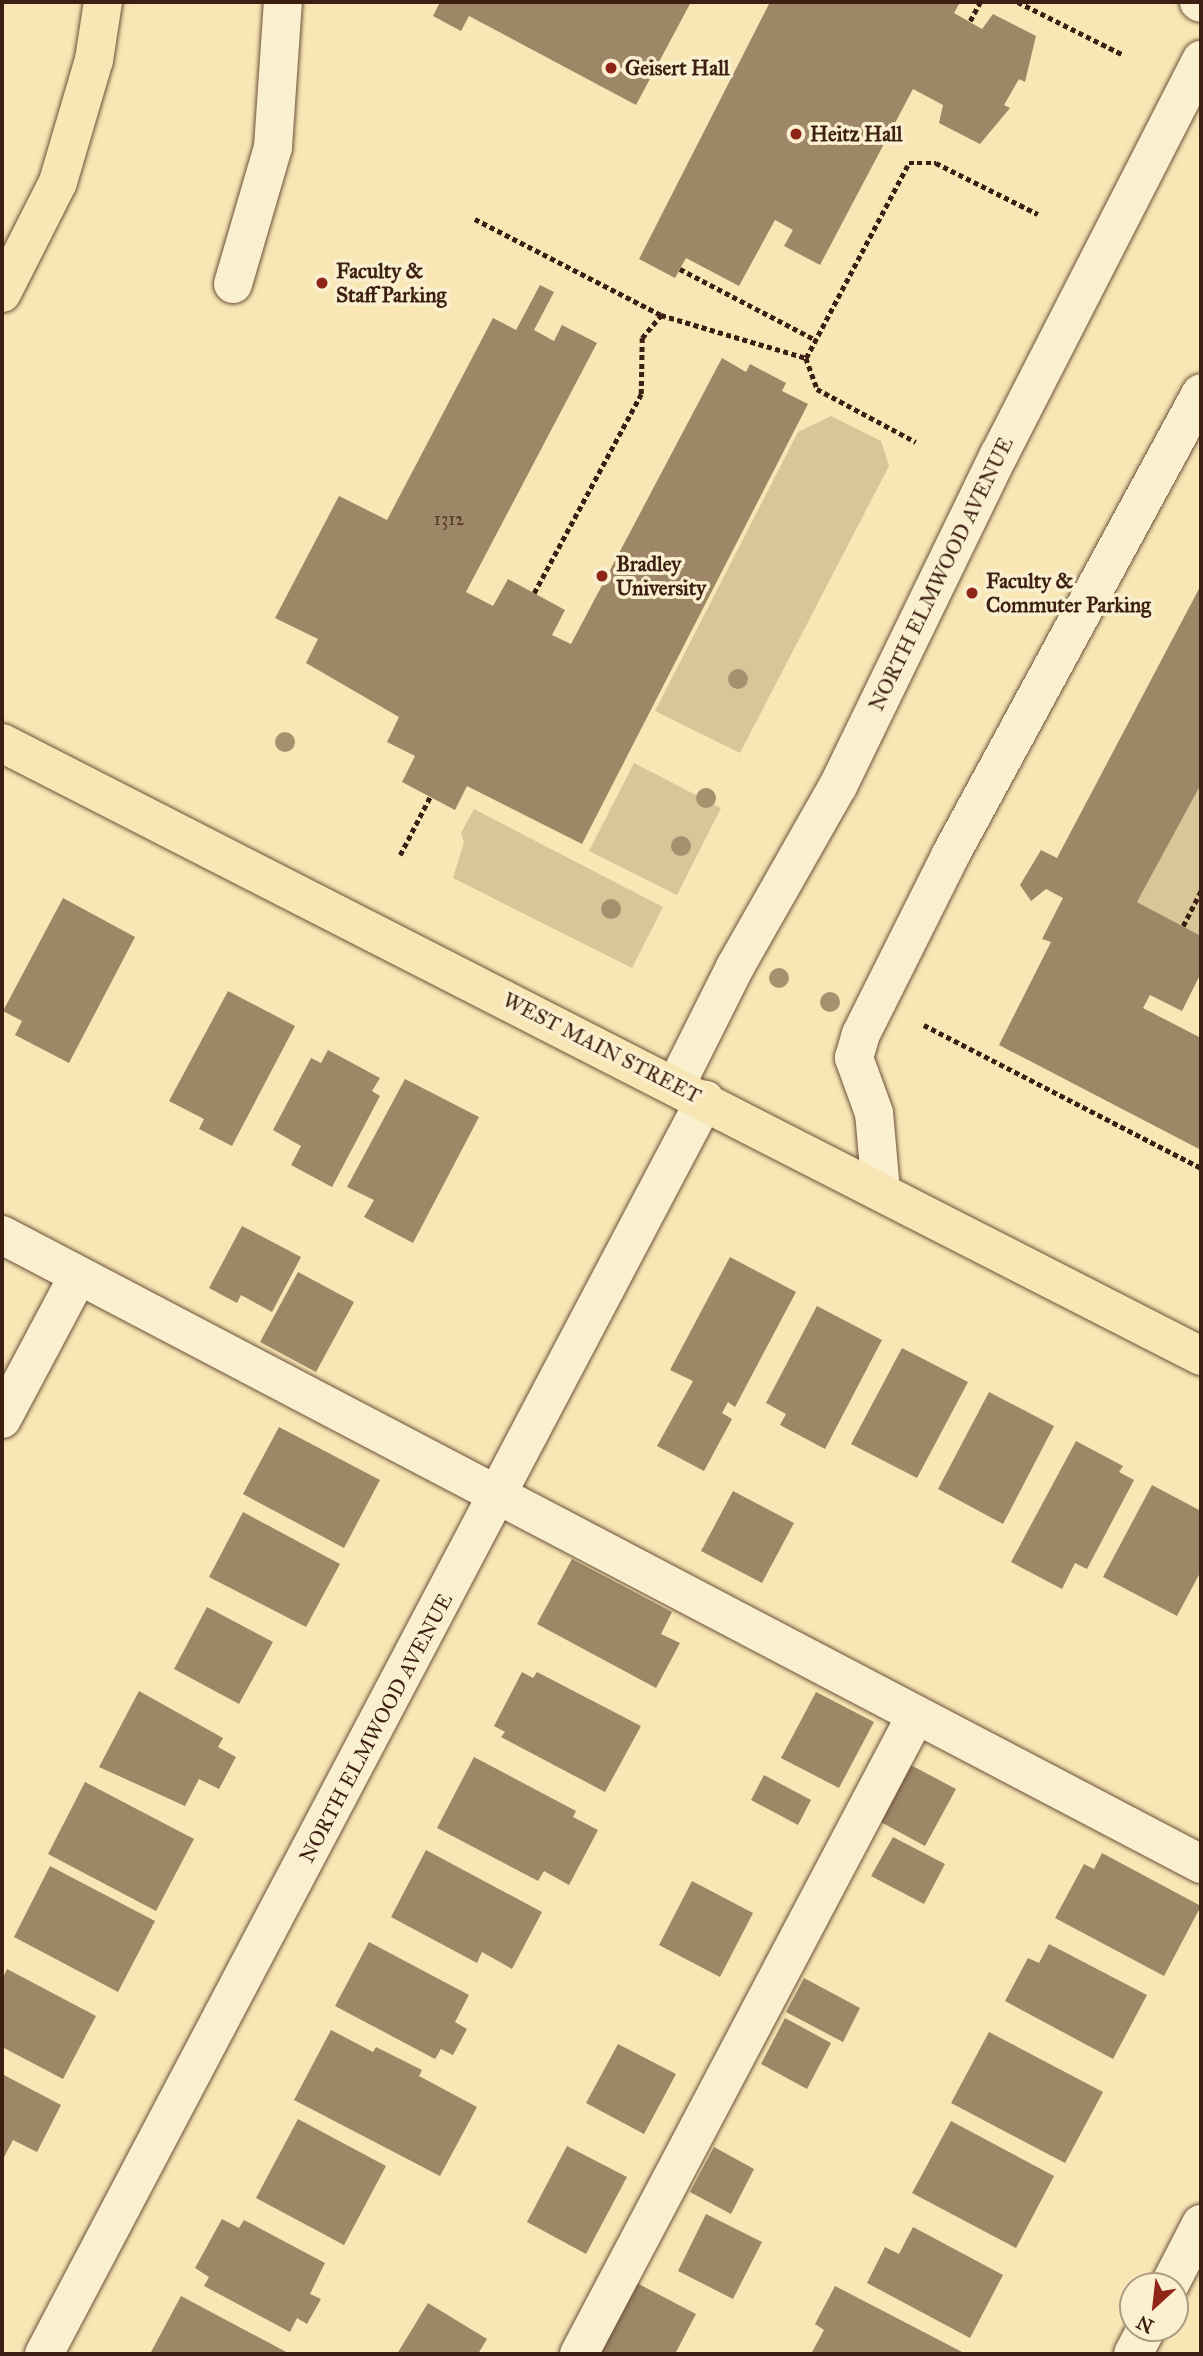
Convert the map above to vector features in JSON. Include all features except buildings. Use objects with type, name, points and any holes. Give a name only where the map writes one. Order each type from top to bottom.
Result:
[{"type":"main road","points":[[2,293],[58,182],[94,60],[103,2]]},
{"type":"main road","name":"WEST MAIN STREET","points":[[2,743],[1201,1356]]},
{"type":"street","points":[[233,284],[273,148],[283,2]]},
{"type":"street","name":"NORTH ELMWOOD AVENUE","points":[[44,2354],[500,1494],[691,1093],[735,967],[838,786],[999,455],[1201,60]]},
{"type":"street","points":[[881,1191],[874,1113],[854,1058],[862,1034],[951,854],[1201,393]]},
{"type":"street","points":[[2,1235],[1201,1864]]},
{"type":"street","points":[[2,1419],[78,1276]]},
{"type":"street","points":[[579,2354],[916,1715]]},
{"type":"street","points":[[1176,2272],[1201,2224]]},
{"type":"path","points":[[970,21],[980,2]]},
{"type":"path","points":[[1018,2],[1122,54]]},
{"type":"path","points":[[916,442],[817,389],[806,358],[909,163],[936,163],[1038,214]]},
{"type":"path","points":[[475,219],[661,315],[806,358]]},
{"type":"path","points":[[680,269],[816,340]]},
{"type":"path","points":[[534,593],[641,394],[642,338],[661,315]]},
{"type":"path","points":[[400,855],[430,797]]},
{"type":"path","points":[[1182,926],[1201,891]]},
{"type":"path","points":[[924,1025],[1201,1168]]},
{"type":"shaded area","points":[[831,416],[881,441],[889,466],[740,753],[655,711],[798,432]]},
{"type":"shaded area","points":[[634,763],[721,808],[677,895],[589,851]]},
{"type":"shaded area","points":[[1201,783],[1201,936],[1137,902]]},
{"type":"shaded area","points":[[474,809],[663,907],[632,968],[453,878],[464,842],[461,833]]},
{"type":"place","name":"Geisert Hall","points":[[611,68]]},
{"type":"place","name":"Heitz Hall","points":[[796,134]]},
{"type":"place","name":"Faculty & Staff Parking","points":[[322,283]]},
{"type":"place","name":"Bradley University","points":[[602,576]]},
{"type":"place","name":"Faculty & Commuter Parking","points":[[972,593]]}]
